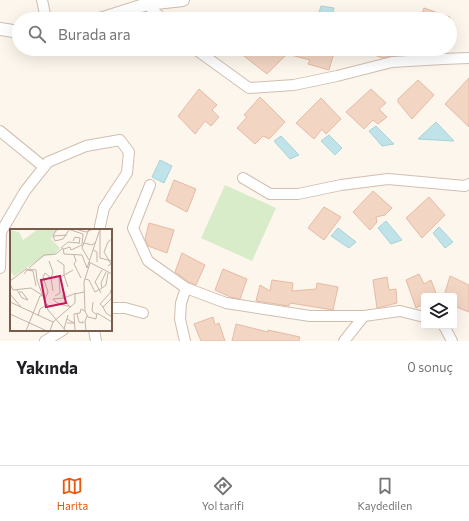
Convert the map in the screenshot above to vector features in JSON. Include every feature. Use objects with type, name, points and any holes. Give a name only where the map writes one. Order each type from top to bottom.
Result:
[{"type":"street","points":[[42,0],[45,12]]},
{"type":"street","points":[[122,12],[147,4],[183,0]]},
{"type":"street","points":[[147,4],[155,12]]},
{"type":"street","points":[[0,29],[12,31]]},
{"type":"street","points":[[205,56],[249,88],[294,84],[337,76],[392,62],[469,58]]},
{"type":"street","points":[[0,131],[44,167]]},
{"type":"street","points":[[0,268],[1,232],[25,191],[48,162],[86,146],[120,140],[129,152],[128,173],[104,208],[100,229]]},
{"type":"street","points":[[243,178],[270,194],[298,194],[341,185],[388,179],[468,187]]},
{"type":"street","points":[[150,185],[133,228],[148,261],[186,288],[226,303],[310,316],[364,316],[400,311],[421,316]]},
{"type":"street","points":[[185,341],[180,319],[181,303],[186,288]]},
{"type":"street","points":[[112,308],[125,308],[143,313]]},
{"type":"street","points":[[344,341],[364,316]]},
{"type":"street","points":[[446,329],[452,341]]},
{"type":"street","points":[[45,341],[61,331]]},
{"type":"street","points":[[94,331],[96,341]]},
{"type":"green space","points":[[225,185],[276,208],[252,261],[201,238]]},
{"type":"water","points":[[321,6],[334,8],[333,12],[319,12]]},
{"type":"water","points":[[436,122],[454,141],[418,139]]},
{"type":"water","points":[[376,126],[394,144],[382,146],[369,131]]},
{"type":"water","points":[[329,135],[342,148],[335,155],[321,141]]},
{"type":"water","points":[[281,136],[299,155],[290,159],[274,141]]},
{"type":"water","points":[[160,160],[172,166],[164,183],[152,177]]},
{"type":"water","points":[[386,221],[402,240],[391,244],[378,228]]},
{"type":"water","points":[[439,227],[453,242],[445,248],[433,233]]},
{"type":"water","points":[[338,228],[356,242],[349,248],[331,236]]},
{"type":"building","points":[[424,8],[436,12],[423,12]]},
{"type":"building","points":[[244,56],[285,56],[267,74]]},
{"type":"building","points":[[295,56],[333,56],[329,70],[308,64],[310,60]]},
{"type":"building","points":[[377,56],[391,56],[383,58]]},
{"type":"building","points":[[469,78],[469,127],[445,104]]},
{"type":"building","points":[[418,80],[434,95],[412,119],[398,102],[398,99]]},
{"type":"building","points":[[199,89],[217,105],[212,110],[219,117],[211,126],[205,121],[195,134],[178,116]]},
{"type":"building","points":[[371,89],[386,103],[379,109],[387,117],[378,124],[373,120],[364,129],[346,112]]},
{"type":"building","points":[[260,97],[285,122],[269,139],[263,136],[255,144],[237,128],[247,117],[244,115]]},
{"type":"building","points":[[321,98],[341,119],[326,134],[322,129],[314,139],[296,123]]},
{"type":"building","points":[[174,180],[196,189],[187,212],[166,201]]},
{"type":"building","points":[[373,191],[392,208],[385,215],[376,217],[377,222],[370,230],[353,212]]},
{"type":"building","points":[[429,197],[445,215],[422,238],[406,218]]},
{"type":"building","points":[[324,207],[341,217],[324,240],[308,228]]},
{"type":"building","points":[[149,223],[174,230],[167,253],[148,246],[145,239]]},
{"type":"building","points":[[182,253],[205,265],[196,285],[175,272]]},
{"type":"building","points":[[223,269],[247,279],[240,299],[230,297],[215,290]]},
{"type":"building","points":[[419,274],[424,284],[431,280],[436,293],[421,293],[421,306],[416,308],[406,280]]},
{"type":"building","points":[[450,276],[469,285],[469,312],[457,307],[457,293],[445,293]]},
{"type":"building","points":[[387,277],[389,290],[396,289],[397,303],[377,308],[373,280]]},
{"type":"building","points":[[272,280],[293,283],[292,291],[316,289],[317,283],[338,287],[333,310],[290,303],[289,306],[256,301],[260,285],[270,291]]},
{"type":"building","points":[[213,317],[215,325],[219,323],[225,341],[201,341],[194,324]]},
{"type":"building","points":[[236,324],[268,332],[268,330],[300,337],[299,341],[232,341]]}]
